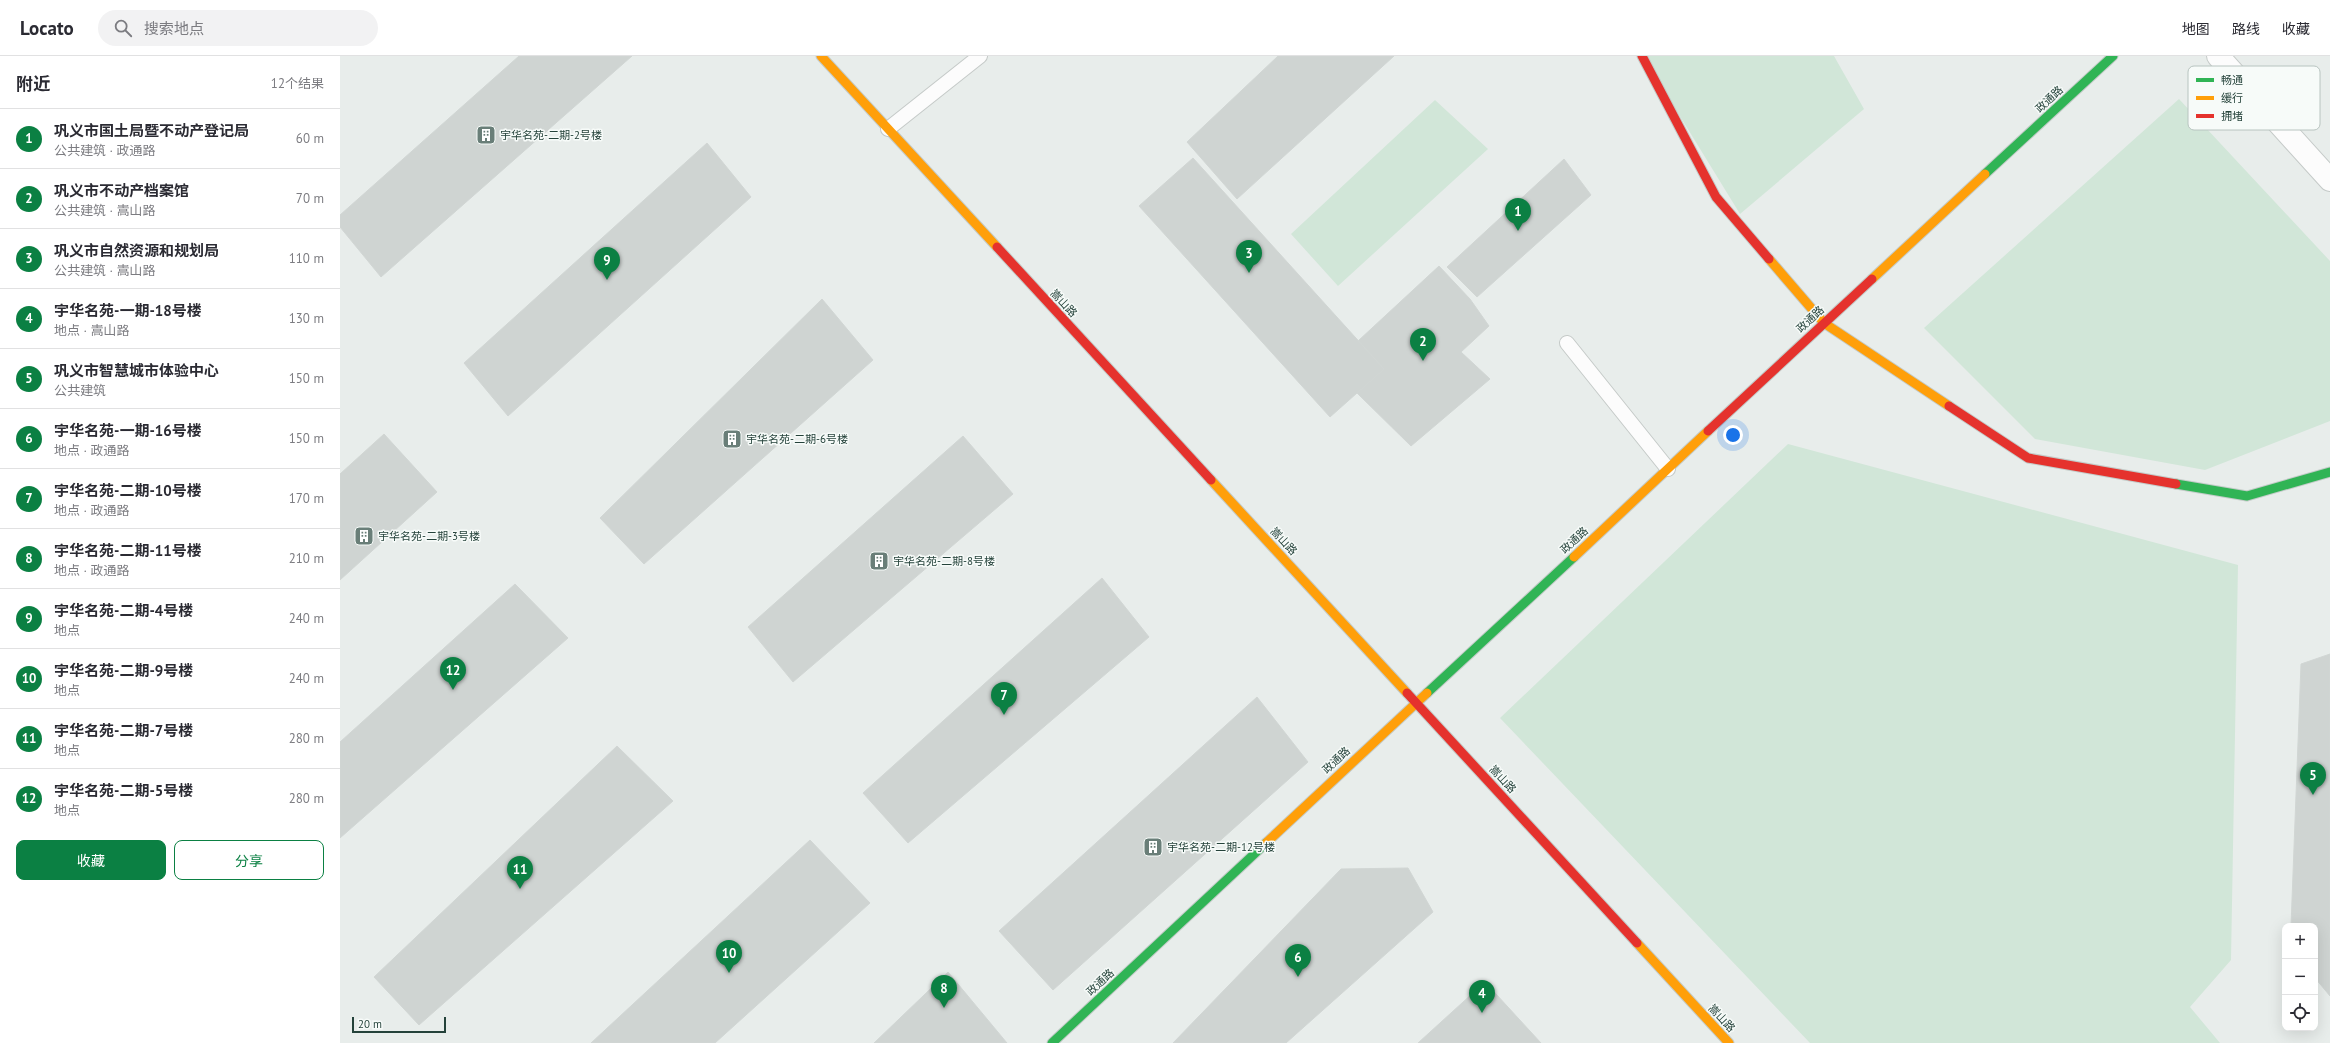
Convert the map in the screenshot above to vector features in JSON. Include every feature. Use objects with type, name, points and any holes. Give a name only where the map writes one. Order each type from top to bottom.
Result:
[{"type":"street","name":"嵩山路","points":[[821,56],[1729,1043]]},
{"type":"street","points":[[1642,56],[1716,197],[1824,323],[2028,458],[2247,496],[2330,472]]},
{"type":"street","name":"政通路","points":[[1052,1043],[1416,702],[2113,56]]},
{"type":"street","points":[[2218,56],[2227,66]]},
{"type":"street","points":[[2285,130],[2330,180]]},
{"type":"lane","points":[[888,129],[980,56]]},
{"type":"lane","points":[[1567,343],[1668,469]]},
{"type":"green space","points":[[1643,56],[1834,56],[1864,109],[1740,214]]},
{"type":"green space","points":[[2179,99],[2188,109],[2188,130],[2208,130],[2330,261],[2330,421],[2205,470],[2035,439],[1924,328]]},
{"type":"green space","points":[[1435,100],[1488,149],[1338,286],[1291,234]]},
{"type":"green space","points":[[1788,444],[2238,565],[2231,960],[2190,1007],[2220,1043],[1810,1043],[1500,718]]},
{"type":"building","name":"宇华名苑-二期-2号楼","points":[[519,56],[632,56],[381,277],[340,227],[340,215]]},
{"type":"building","points":[[1278,56],[1394,56],[1237,199],[1187,142]]},
{"type":"building","points":[[707,143],[751,197],[508,416],[464,363]]},
{"type":"building","points":[[1193,158],[1384,369],[1330,417],[1139,206]]},
{"type":"building","points":[[1564,159],[1591,195],[1477,297],[1447,267]]},
{"type":"building","points":[[1439,266],[1470,299],[1489,326],[1461,352],[1490,379],[1411,446],[1357,393],[1384,369],[1358,341]]},
{"type":"building","name":"宇华名苑-二期-6号楼","points":[[822,299],[873,360],[644,564],[600,518]]},
{"type":"building","name":"宇华名苑-二期-3号楼","points":[[384,434],[437,492],[340,580],[340,474]]},
{"type":"building","name":"宇华名苑-二期-8号楼","points":[[963,436],[1013,494],[793,682],[748,627]]},
{"type":"building","points":[[1102,578],[1149,637],[908,843],[863,793]]},
{"type":"building","points":[[515,584],[568,638],[340,838],[340,742]]},
{"type":"building","points":[[2330,654],[2330,996],[2318,982],[2318,923],[2291,923],[2301,664]]},
{"type":"building","name":"宇华名苑-二期-12号楼","points":[[1257,697],[1308,762],[1053,990],[999,931]]},
{"type":"building","points":[[617,746],[673,801],[419,1025],[374,977]]},
{"type":"building","points":[[810,840],[870,903],[715,1043],[591,1043]]},
{"type":"building","points":[[1408,868],[1433,912],[1286,1043],[1173,1043],[1341,869]]},
{"type":"building","points":[[948,972],[1007,1043],[874,1043]]},
{"type":"building","points":[[1485,982],[1541,1043],[1418,1043]]},
{"type":"traffic: fast","points":[[1985,174],[2113,56]]},
{"type":"traffic: fast","points":[[2176,484],[2247,496],[2330,472]]},
{"type":"traffic: fast","points":[[1427,693],[1574,557]]},
{"type":"traffic: fast","points":[[1052,1043],[1266,843]]},
{"type":"traffic: slow","points":[[821,56],[997,247]]},
{"type":"traffic: slow","points":[[1872,279],[1985,174]]},
{"type":"traffic: slow","points":[[1769,259],[1824,323],[1949,406]]},
{"type":"traffic: slow","points":[[1574,557],[1708,431]]},
{"type":"traffic: slow","points":[[1211,480],[1407,693]]},
{"type":"traffic: slow","points":[[1266,843],[1427,693]]},
{"type":"traffic: slow","points":[[1637,943],[1729,1043]]},
{"type":"traffic: jam","points":[[1642,56],[1716,197],[1769,259]]},
{"type":"traffic: jam","points":[[997,247],[1211,480]]},
{"type":"traffic: jam","points":[[1708,431],[1872,279]]},
{"type":"traffic: jam","points":[[1949,406],[2028,458],[2176,484]]},
{"type":"traffic: jam","points":[[1407,693],[1637,943]]},
{"type":"place","name":"宇华名苑-二期-2号楼","points":[[486,135]]},
{"type":"place","name":"巩义市国土局暨不动产登记局","points":[[1518,231]]},
{"type":"place","name":"巩义市自然资源和规划局","points":[[1249,273]]},
{"type":"place","name":"宇华名苑-二期-4号楼","points":[[607,280]]},
{"type":"place","name":"巩义市不动产档案馆","points":[[1423,361]]},
{"type":"place","name":"宇华名苑-二期-6号楼","points":[[732,439]]},
{"type":"place","name":"宇华名苑-二期-3号楼","points":[[364,536]]},
{"type":"place","name":"宇华名苑-二期-8号楼","points":[[879,561]]},
{"type":"place","name":"宇华名苑-二期-5号楼","points":[[453,690]]},
{"type":"place","name":"宇华名苑-二期-10号楼","points":[[1004,715]]},
{"type":"place","name":"巩义市智慧城市体验中心","points":[[2313,795]]},
{"type":"place","name":"宇华名苑-二期-12号楼","points":[[1153,847]]},
{"type":"place","name":"宇华名苑-二期-7号楼","points":[[520,889]]},
{"type":"place","name":"宇华名苑-二期-9号楼","points":[[729,973]]},
{"type":"place","name":"宇华名苑-一期-16号楼","points":[[1298,977]]},
{"type":"place","name":"宇华名苑-二期-11号楼","points":[[944,1008]]},
{"type":"place","name":"宇华名苑-一期-18号楼","points":[[1482,1013]]}]
